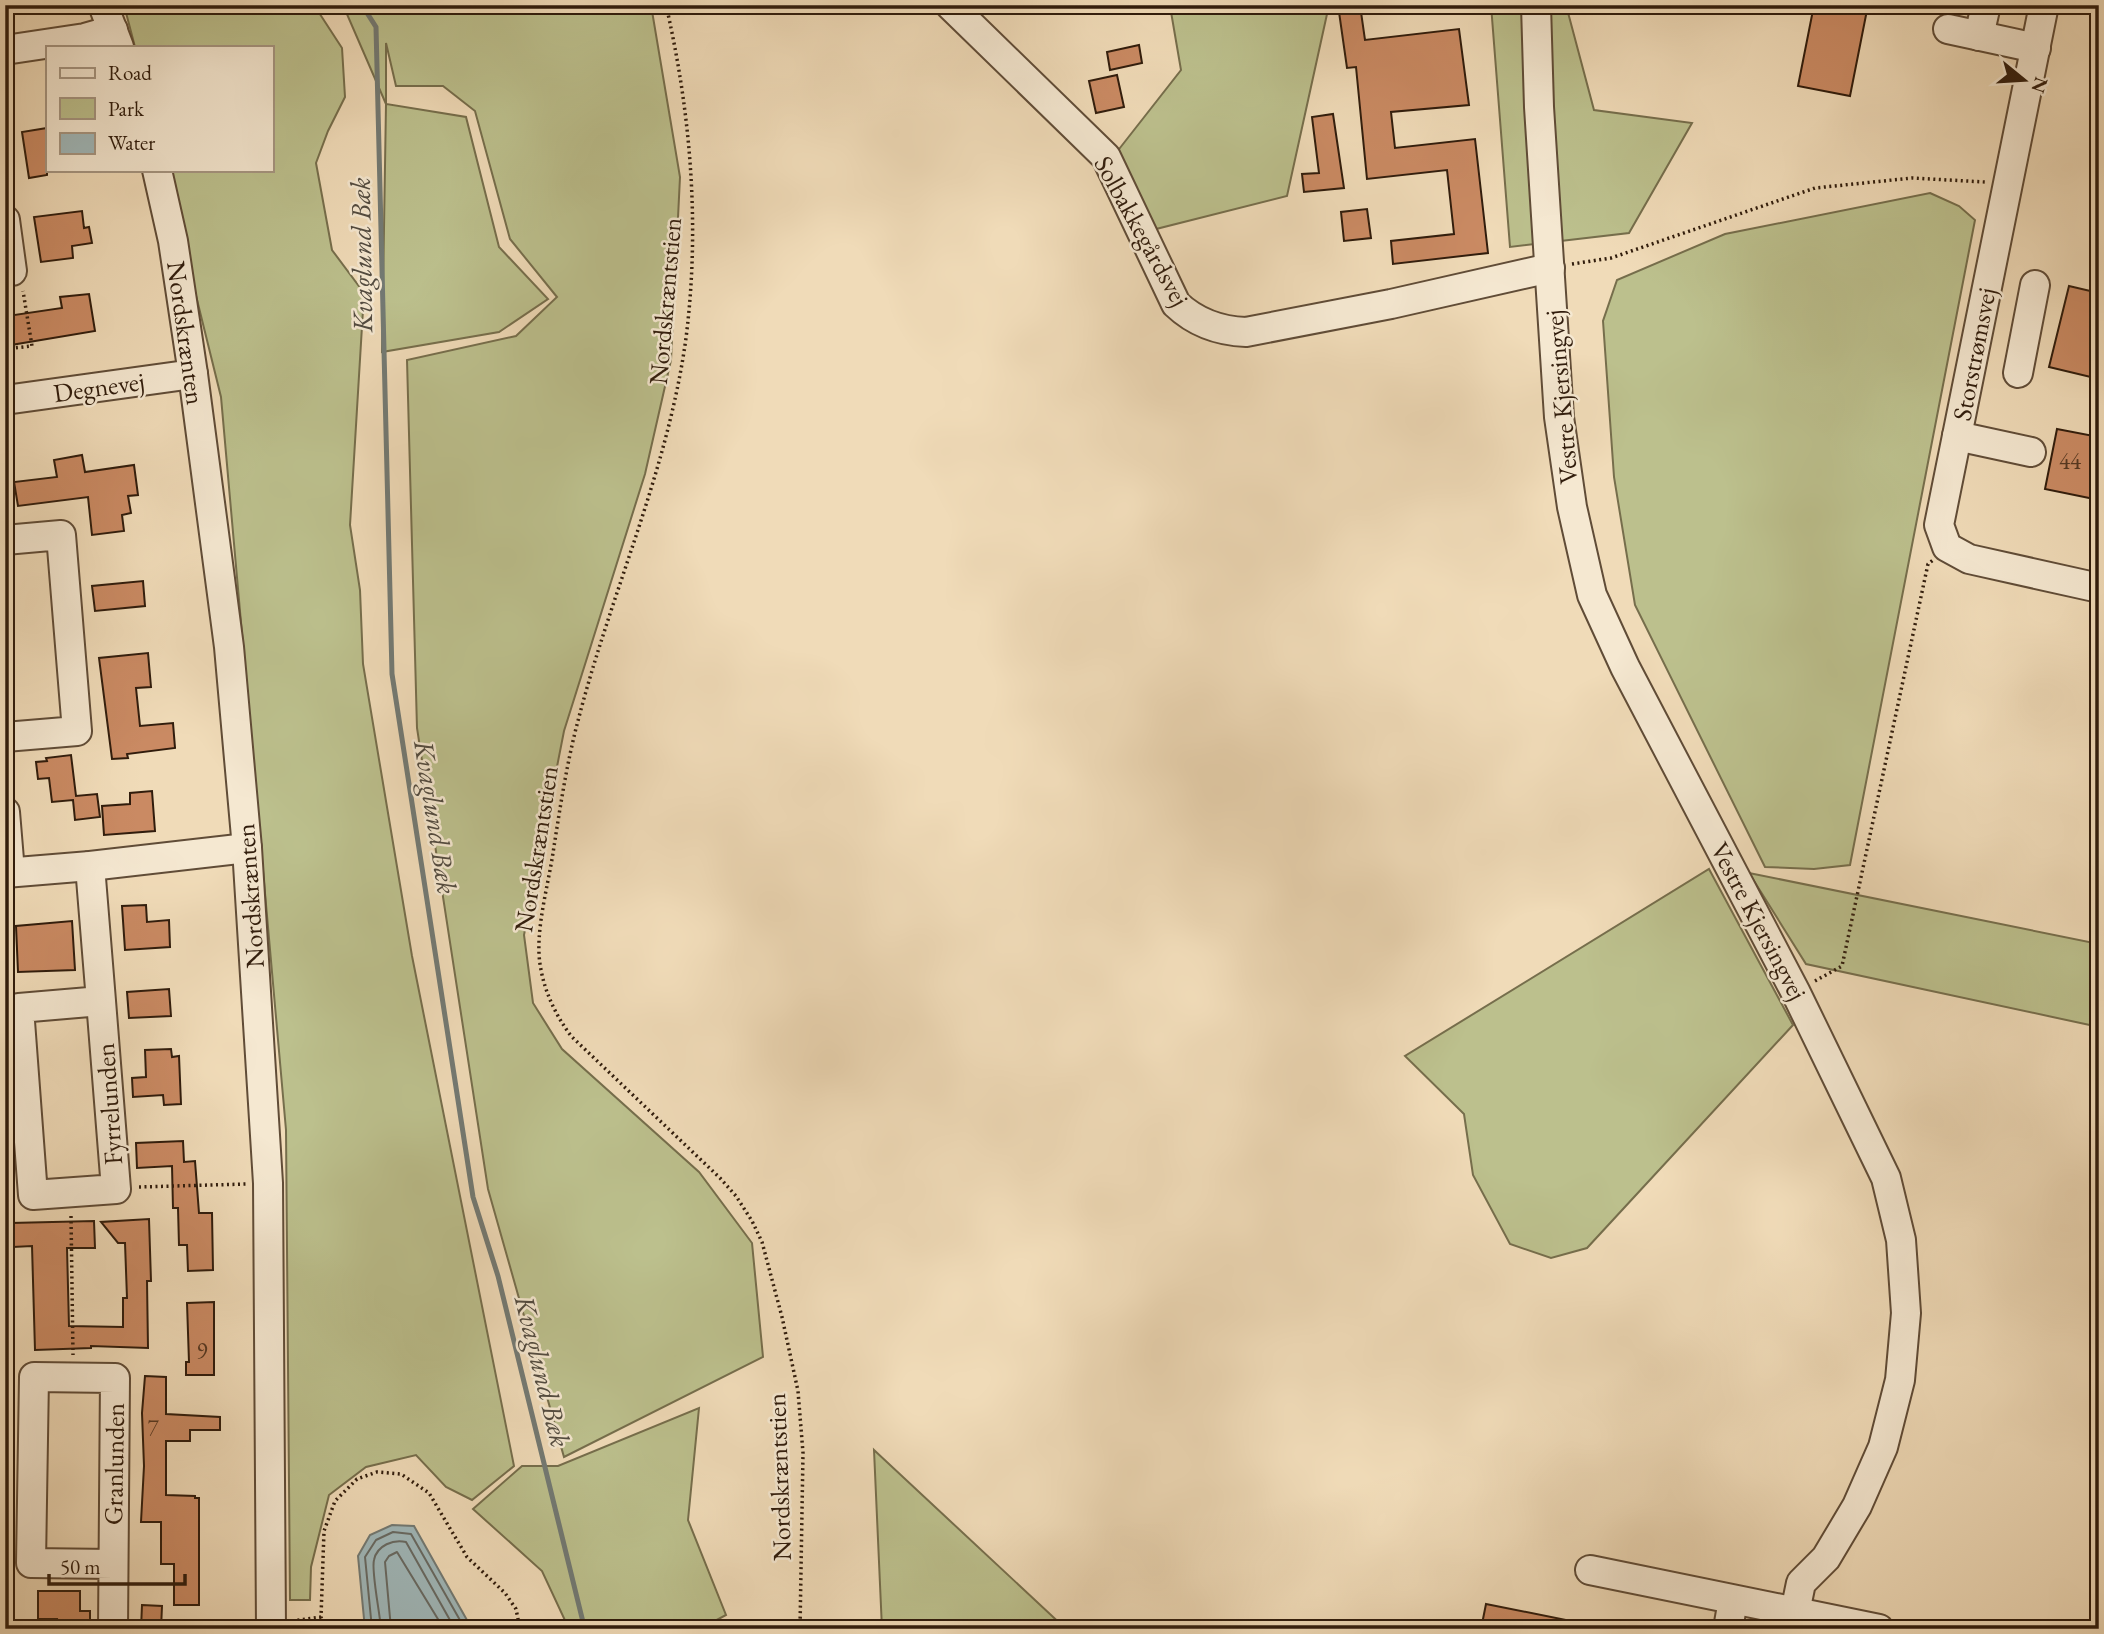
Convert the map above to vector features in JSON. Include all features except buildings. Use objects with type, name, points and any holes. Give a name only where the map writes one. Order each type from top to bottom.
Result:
[{"type":"street","name":"Solbakkegårdsvej","points":[[950,5],[1106,157],[1176,304],[1189,316],[1203,323],[1227,331],[1246,332],[1391,304],[1550,268]]},
{"type":"street","name":"Vestre Kjersingvej","points":[[1536,5],[1539,107],[1559,417],[1572,508],[1592,595],[1625,667],[1796,993],[1886,1178],[1901,1240],[1906,1313],[1900,1380],[1883,1447],[1857,1506],[1826,1558],[1801,1583],[1795,1612]]},
{"type":"street","points":[[1979,36],[1986,5]]},
{"type":"street","name":"Storstrømsvej","points":[[1947,547],[1939,525],[2044,5]]},
{"type":"street","points":[[5,50],[85,38],[111,28]]},
{"type":"street","points":[[1948,29],[2036,48]]},
{"type":"street","name":"Nordskrænten","points":[[157,172],[173,241],[229,647],[247,848],[268,1183],[271,1626]]},
{"type":"street","points":[[5,220],[12,271]]},
{"type":"street","points":[[2018,373],[2035,285]]},
{"type":"street","points":[[1979,327],[2025,338]]},
{"type":"street","name":"Degnevej","points":[[5,400],[192,374]]},
{"type":"street","points":[[1957,436],[2031,452]]},
{"type":"street","points":[[5,540],[61,535],[76,731],[5,737]]},
{"type":"street","points":[[1947,547],[1969,559],[2099,588]]},
{"type":"street","points":[[5,813],[8,873],[247,848]]},
{"type":"street","name":"Fyrrelunden","points":[[90,866],[101,1001],[116,1189],[33,1195],[19,1008],[101,1001]]},
{"type":"street","name":"Granlunden","points":[[113,1564],[31,1563],[34,1377],[115,1378],[113,1629]]},
{"type":"street","points":[[1590,1570],[1879,1629]]},
{"type":"street","points":[[1728,1629],[1733,1600]]},
{"type":"path","name":"Nordskræntstien","points":[[666,5],[677,54],[690,150],[691,267],[686,337],[663,451],[579,717],[549,876],[539,939],[539,962],[549,999],[558,1019],[571,1036],[720,1178],[741,1204],[762,1242],[798,1391],[803,1453],[800,1629]]},
{"type":"path","points":[[1550,268],[1611,258],[1815,188],[1912,178],[2008,183]]},
{"type":"path","points":[[5,349],[32,346],[21,277],[12,271]]},
{"type":"path","points":[[1796,993],[1842,966],[1928,564],[1947,547]]},
{"type":"path","points":[[116,1189],[159,1185],[268,1183]]},
{"type":"path","points":[[71,1192],[73,1378]]},
{"type":"path","points":[[324,1629],[321,1617],[324,1531],[335,1501],[357,1479],[377,1472],[401,1474],[429,1493],[467,1557],[505,1593],[516,1609],[520,1629]]},
{"type":"path","points":[[271,1626],[321,1617]]},
{"type":"green space","points":[[124,5],[314,5],[342,48],[345,97],[316,163],[332,250],[364,293],[350,525],[360,590],[363,664],[412,956],[514,1466],[472,1500],[446,1487],[416,1455],[366,1467],[329,1495],[311,1567],[310,1600],[290,1600],[286,1130],[221,397],[165,172],[273,172],[273,46],[135,46]]},
{"type":"green space","points":[[343,5],[374,5],[376,11],[375,5],[651,5],[680,177],[671,360],[645,474],[564,731],[524,935],[533,1003],[562,1049],[699,1172],[752,1243],[763,1357],[564,1457],[488,1189],[417,728],[407,360],[516,336],[557,297],[510,239],[475,111],[443,86],[396,86],[386,43],[386,104]]},
{"type":"green space","points":[[1329,5],[1287,196],[1156,229],[1116,153],[1181,70],[1170,6]]},
{"type":"green space","points":[[1491,5],[1566,5],[1594,110],[1692,123],[1629,233],[1510,247]]},
{"type":"green space","points":[[386,104],[466,117],[499,247],[548,299],[499,332],[382,352]]},
{"type":"green space","points":[[1930,193],[1959,206],[1975,220],[1850,865],[1814,869],[1765,867],[1635,605],[1614,477],[1603,321],[1617,280],[1725,234]]},
{"type":"green space","points":[[1709,869],[1793,1025],[1587,1248],[1551,1258],[1510,1244],[1473,1175],[1464,1114],[1405,1056]]},
{"type":"green space","points":[[1749,873],[2099,944],[2099,1027],[1806,964]]},
{"type":"green space","points":[[699,1408],[688,1520],[726,1615],[700,1629],[569,1629],[542,1571],[473,1509],[522,1466],[558,1466]]},
{"type":"green space","points":[[874,1450],[1066,1629],[882,1629]]},
{"type":"water","points":[[392,1525],[414,1526],[472,1629],[365,1629],[358,1556],[370,1535]]},
{"type":"waterway","name":"Kvaglund Bæk","points":[[362,5],[376,27],[392,674],[473,1197],[498,1276],[583,1622]]}]
